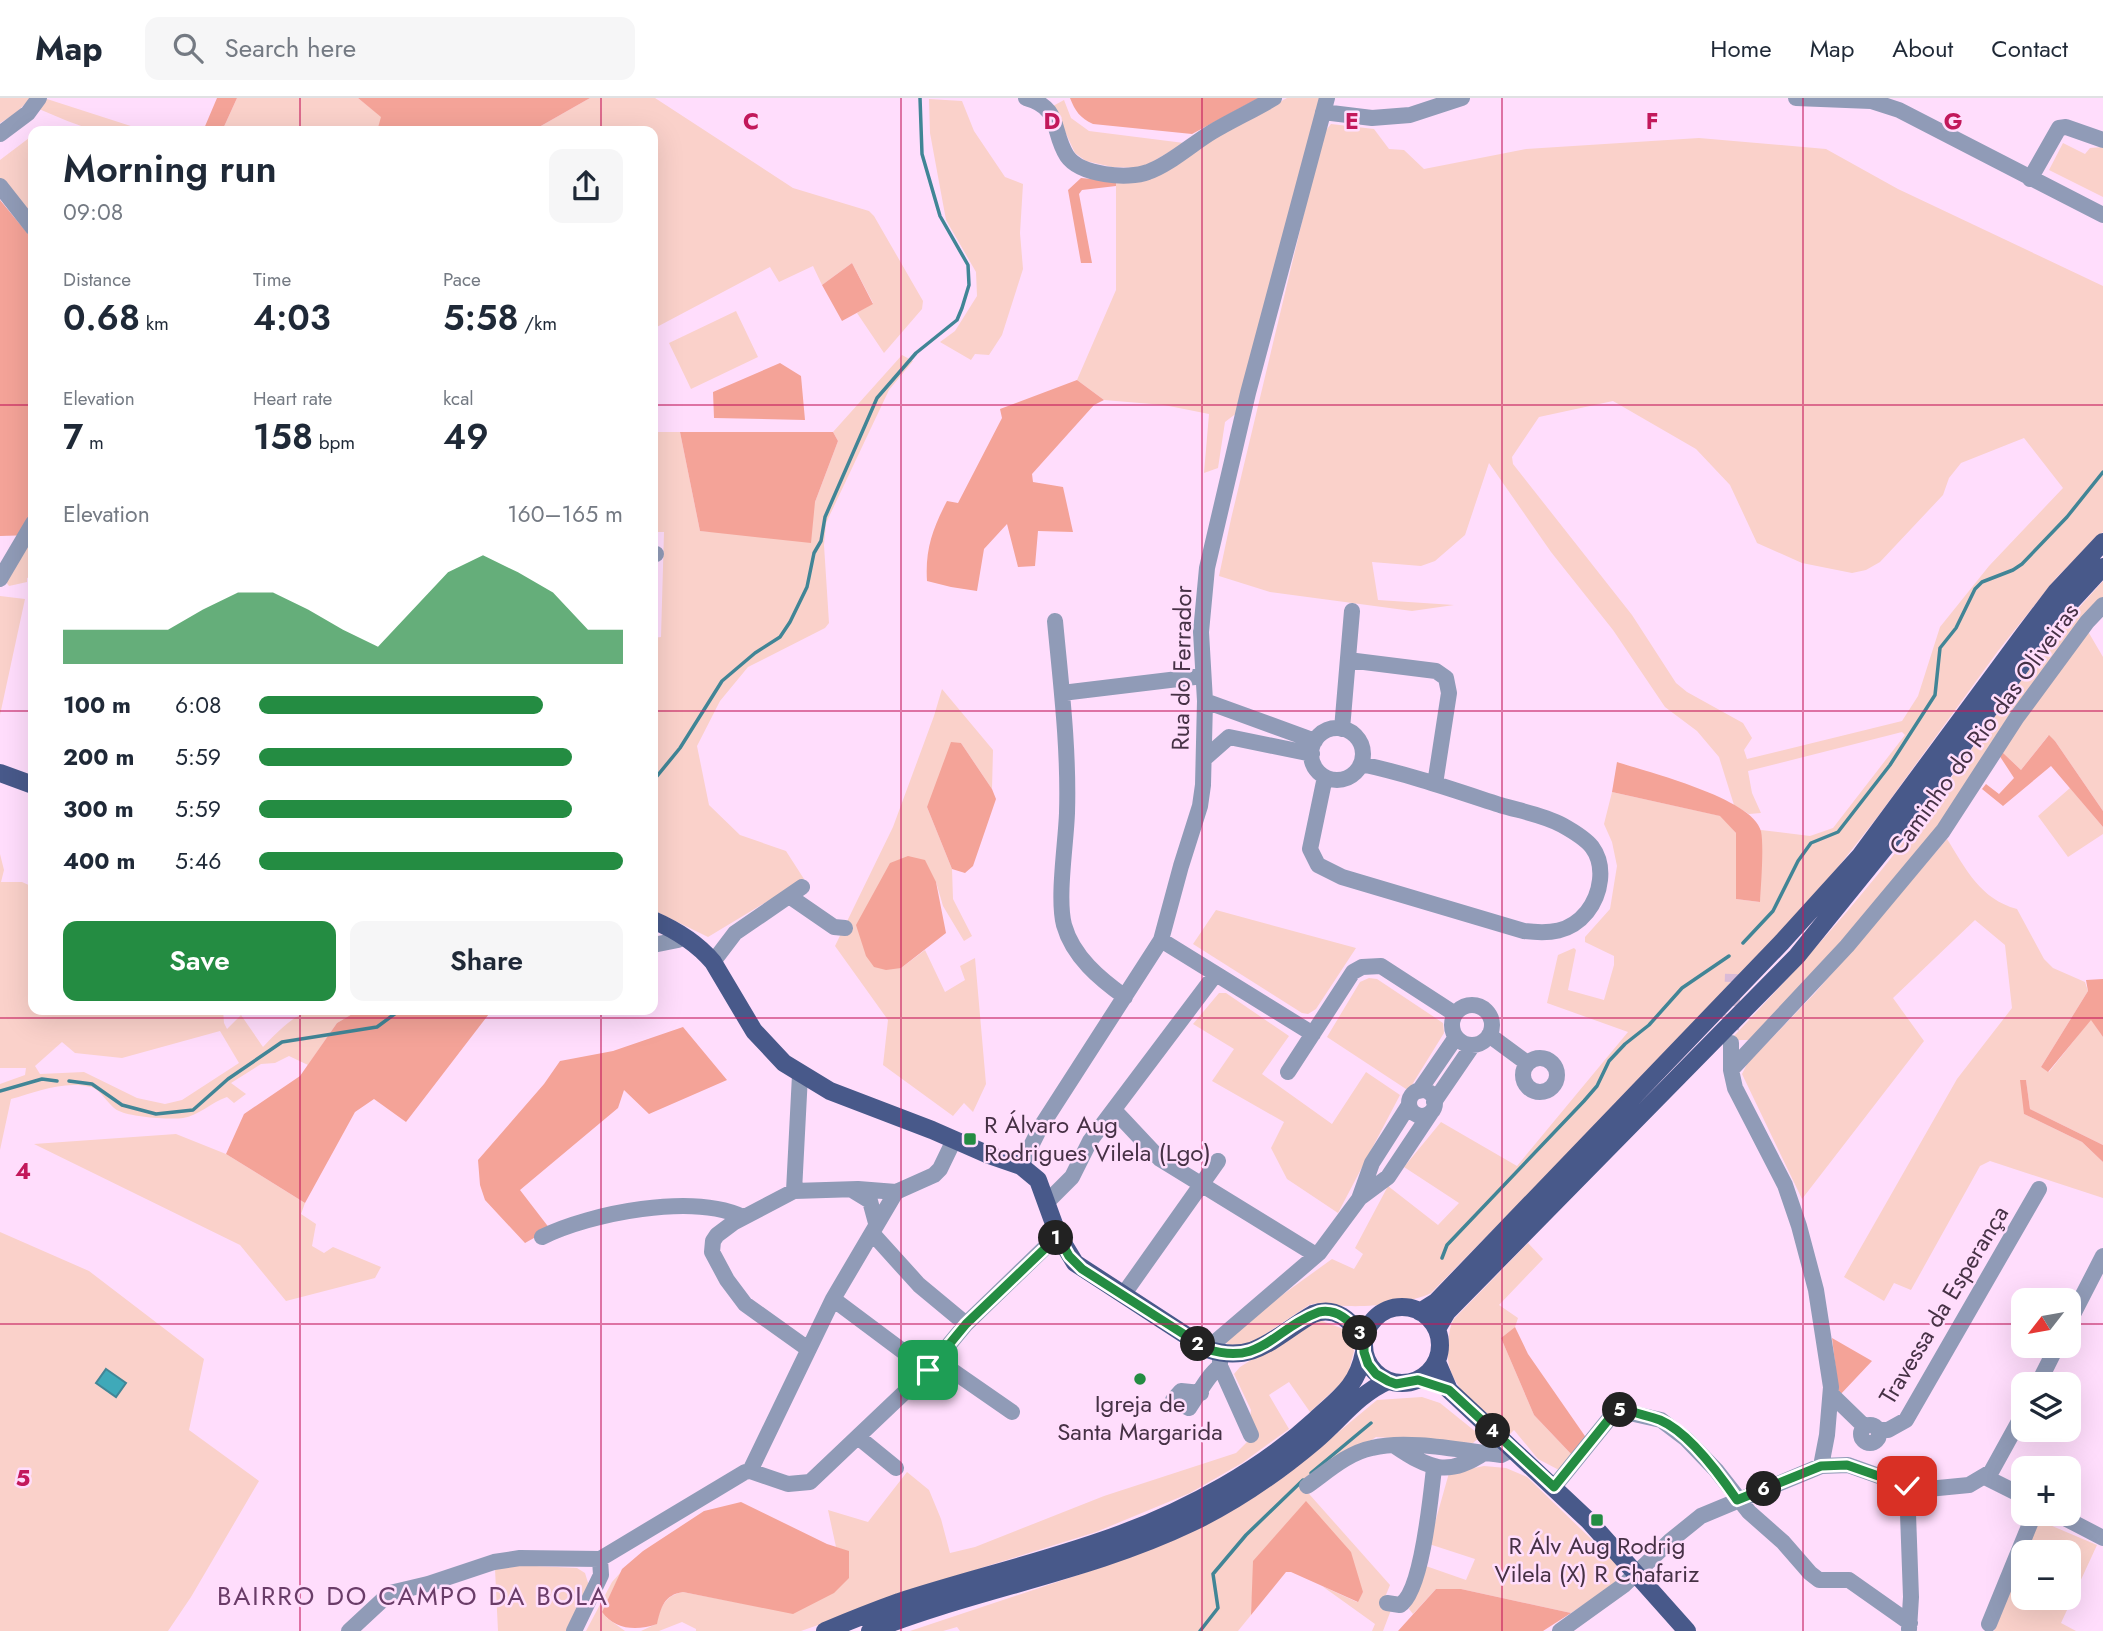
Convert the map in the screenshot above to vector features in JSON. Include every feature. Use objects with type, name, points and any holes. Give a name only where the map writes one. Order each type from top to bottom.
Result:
[{"type":"main road","points":[[1420,1311],[1436,1302],[1782,942],[1860,856],[2056,592],[2103,542]]},
{"type":"main road","points":[[1437,1329],[1447,1312],[1797,956],[1916,809],[2055,619],[2103,567]]},
{"type":"main road","points":[[0,773],[28,783]]},
{"type":"main road","points":[[658,923],[698,946],[713,962],[761,1041],[775,1056],[800,1075],[830,1091],[1021,1166],[1038,1180],[1058,1236],[1075,1263],[1216,1356],[1240,1355],[1256,1350],[1319,1312],[1330,1311],[1348,1319],[1376,1317],[1397,1307],[1420,1311],[1430,1319],[1437,1329],[1440,1351],[1437,1362],[1426,1376],[1418,1380],[1407,1384],[1388,1381],[1376,1374],[1368,1364],[1364,1345],[1348,1319]]},
{"type":"main road","points":[[825,1631],[898,1603],[1119,1535],[1183,1508],[1270,1455],[1307,1427],[1354,1381],[1361,1370],[1368,1326],[1376,1317]]},
{"type":"main road","points":[[1437,1362],[1449,1390],[1589,1521],[1687,1631]]},
{"type":"main road","points":[[1418,1380],[1449,1390]]},
{"type":"main road","points":[[870,1631],[1114,1554],[1191,1523],[1285,1465],[1357,1401],[1388,1381]]},
{"type":"street","points":[[0,134],[28,113],[39,98]]},
{"type":"street","points":[[1026,98],[1042,104],[1049,111],[1067,156],[1075,165],[1090,171],[1122,176],[1150,172],[1213,131],[1274,98]]},
{"type":"street","points":[[1325,105],[1372,118],[1410,116],[1462,98]]},
{"type":"street","points":[[1796,98],[1871,101],[1899,110],[2103,215]]},
{"type":"street","name":"Rua do Ferrador","points":[[1021,1166],[1040,1128],[1161,940],[1200,806],[1205,729],[1201,632],[1207,568],[1248,393],[1325,105]]},
{"type":"street","points":[[2030,179],[2059,128],[2066,127],[2103,140]]},
{"type":"street","points":[[0,186],[28,222]]},
{"type":"street","points":[[0,579],[28,531]]},
{"type":"street","name":"Caminho do Rio das Oliveiras","points":[[1731,1070],[1847,946],[1943,831],[2017,717],[2087,622],[2103,605]]},
{"type":"street","points":[[1342,729],[1352,611]]},
{"type":"street","points":[[1055,621],[1067,757],[1062,906],[1064,926],[1075,948],[1099,979],[1125,997]]},
{"type":"street","points":[[1348,660],[1436,671],[1446,678],[1449,693],[1435,784]]},
{"type":"street","points":[[1062,693],[1203,676]]},
{"type":"street","points":[[1205,701],[1313,747]]},
{"type":"street","points":[[1205,729],[1227,710]]},
{"type":"street","points":[[1205,729],[1229,737],[1313,747]]},
{"type":"street","points":[[1342,729],[1355,735],[1360,741],[1363,756],[1361,764],[1350,777],[1325,777],[1315,767],[1313,747],[1326,731],[1342,729]]},
{"type":"street","points":[[1204,759],[1229,737]]},
{"type":"street","points":[[1325,777],[1310,849],[1318,865],[1342,877],[1524,931],[1562,931],[1579,922],[1590,908],[1599,888],[1601,864],[1591,846],[1560,824],[1435,784],[1361,764]]},
{"type":"street","points":[[713,962],[735,933],[796,892],[834,927],[845,928]]},
{"type":"street","points":[[658,944],[685,937]]},
{"type":"street","points":[[1161,940],[1313,1034]]},
{"type":"street","points":[[1288,1072],[1353,972],[1370,965],[1381,966],[1455,1014]]},
{"type":"street","points":[[1047,1202],[1072,1177],[1090,1141],[1215,975]]},
{"type":"street","points":[[1466,1006],[1479,1007],[1489,1016],[1489,1035],[1479,1044],[1461,1042],[1452,1026],[1455,1014],[1466,1006]]},
{"type":"street","points":[[1489,1035],[1527,1063]]},
{"type":"street","points":[[1200,1393],[1213,1372],[1216,1356],[1317,1255],[1359,1199],[1371,1168],[1409,1105],[1411,1097],[1419,1091],[1456,1037]]},
{"type":"street","points":[[1731,1043],[1734,1088],[1785,1185],[1816,1290],[1831,1394],[1821,1466]]},
{"type":"street","points":[[1359,1199],[1385,1180],[1473,1045]]},
{"type":"street","points":[[794,1191],[800,1075]]},
{"type":"street","points":[[1419,1091],[1429,1093],[1433,1107]]},
{"type":"street","points":[[1409,1105],[1413,1112],[1420,1116],[1433,1107]]},
{"type":"street","points":[[1114,1110],[1160,1159],[1317,1255]]},
{"type":"street","points":[[807,1349],[745,1304],[727,1280],[712,1252],[713,1241],[717,1235],[743,1217],[794,1191],[850,1189],[896,1192],[934,1175],[940,1169],[954,1140]]},
{"type":"street","points":[[1122,1295],[1218,1161]]},
{"type":"street","points":[[1371,1168],[1374,1177],[1385,1180]]},
{"type":"street","points":[[850,1189],[870,1201],[874,1228],[919,1285],[966,1324]]},
{"type":"street","name":"Travessa da Esperança","points":[[1831,1394],[1870,1433],[1897,1427],[1906,1420],[2039,1189]]},
{"type":"street","points":[[750,1471],[777,1420],[807,1349],[833,1299],[896,1192]]},
{"type":"street","points":[[542,1237],[560,1228],[664,1206],[730,1211],[743,1217]]},
{"type":"street","points":[[349,1631],[390,1593],[429,1584],[494,1562],[520,1558],[600,1559],[745,1472],[750,1471],[788,1484],[810,1482],[933,1365],[966,1324],[1058,1236]]},
{"type":"street","points":[[2081,1299],[2103,1256]]},
{"type":"street","points":[[833,1299],[933,1365],[1012,1412]]},
{"type":"street","points":[[1216,1356],[1251,1434]]},
{"type":"street","points":[[1554,1487],[1613,1414],[1623,1408],[1634,1414],[1661,1420],[1686,1439],[1716,1470],[1737,1500],[1783,1542],[1810,1573],[1819,1580],[1849,1580],[1910,1627]]},
{"type":"street","points":[[1863,1471],[1870,1433]]},
{"type":"street","points":[[1560,1631],[1637,1574],[1691,1523],[1737,1500],[1821,1466],[1847,1465],[1907,1486],[1960,1488],[1985,1477],[1996,1464],[2011,1436]]},
{"type":"street","points":[[858,1437],[896,1468]]},
{"type":"street","points":[[1307,1486],[1355,1454],[1372,1448],[1394,1445],[1501,1455],[1513,1449]]},
{"type":"street","points":[[1394,1445],[1434,1468],[1464,1465],[1484,1453]]},
{"type":"street","points":[[1387,1603],[1400,1605],[1408,1599],[1424,1544],[1434,1468]]},
{"type":"street","points":[[1985,1477],[2011,1490]]},
{"type":"street","points":[[1907,1486],[1910,1627]]},
{"type":"street","points":[[1989,1624],[2029,1526]]},
{"type":"street","points":[[2080,1526],[2103,1538]]},
{"type":"street","points":[[573,1631],[601,1575],[600,1559]]},
{"type":"shaded area","points":[[0,98],[31,98],[15,114],[0,123]]},
{"type":"shaded area","points":[[217,98],[237,98],[224,126],[205,126]]},
{"type":"shaded area","points":[[237,98],[358,98],[382,117],[379,126],[224,126]]},
{"type":"shaded area","points":[[358,98],[590,98],[541,126],[378,126],[381,117]]},
{"type":"shaded area","points":[[590,98],[655,98],[793,188],[869,211],[923,301],[922,309],[884,353],[857,313],[873,303],[852,263],[822,285],[813,266],[779,282],[770,267],[658,326],[658,126],[541,126]]},
{"type":"shaded area","points":[[1070,98],[1259,98],[1192,134],[1093,124],[1078,114]]},
{"type":"shaded area","points":[[1287,98],[1321,98],[1238,412],[1225,422],[1218,468],[1204,473],[1209,414],[1164,405],[1104,400],[1077,380],[1116,290],[1116,181],[1238,125]]},
{"type":"shaded area","points":[[47,99],[131,126],[82,126],[39,109]]},
{"type":"shaded area","points":[[929,99],[962,101],[974,131],[1005,177],[1023,184],[1020,233],[1023,269],[1002,335],[989,355],[975,354],[971,360],[940,342],[955,331],[977,296],[976,272],[946,220],[930,133]]},
{"type":"shaded area","points":[[1064,100],[1071,118],[1089,131],[1184,143],[1142,168],[1112,167],[1086,161],[1075,153],[1053,106]]},
{"type":"shaded area","points":[[1331,124],[1374,129],[1389,149],[1404,150],[1424,169],[1526,149],[1699,138],[1826,149],[1898,189],[2103,286],[2103,532],[2057,577],[1998,651],[1879,815],[1759,959],[1431,1293],[1402,1302],[1379,1305],[1309,1305],[1255,1341],[1233,1347],[1222,1341],[1224,1337],[1332,1259],[1354,1269],[1363,1254],[1355,1248],[1388,1186],[1438,1225],[1459,1203],[1404,1167],[1441,1122],[1517,1166],[1628,1032],[1547,1003],[1558,955],[1574,948],[1576,950],[1568,990],[1604,1000],[1614,956],[1585,942],[1585,937],[1610,909],[1617,866],[1612,842],[1604,824],[1612,792],[1721,816],[1736,833],[1736,899],[1760,902],[1761,830],[1810,836],[1833,828],[1905,735],[1902,732],[1748,771],[1752,793],[1761,813],[1749,814],[1734,805],[1719,757],[1697,731],[1665,707],[1613,630],[1551,552],[1489,463],[1465,535],[1435,561],[1421,566],[1372,562],[1378,600],[1454,605],[1412,611],[1270,592],[1219,576],[1323,134]],"holes":[[[1613,401],[1696,449],[1730,485],[1757,543],[1802,563],[1852,573],[1866,570],[1880,562],[1943,495],[1949,478],[1961,463],[2024,438],[2063,488],[1989,566],[1940,627],[1918,696],[1902,721],[1747,759],[1744,750],[1752,738],[1743,723],[1676,683],[1632,615],[1513,464],[1512,457],[1539,417]]]},
{"type":"shaded area","points":[[28,139],[28,215],[0,180],[0,160]]},
{"type":"shaded area","points":[[2063,143],[2085,154],[2090,148],[2103,147],[2103,197],[2049,170]]},
{"type":"shaded area","points":[[1081,178],[1116,181],[1116,186],[1082,190],[1079,194],[1092,263],[1081,263],[1068,190]]},
{"type":"shaded area","points":[[0,200],[28,234],[28,535],[0,536]]},
{"type":"shaded area","points":[[852,263],[873,304],[842,321],[822,285]]},
{"type":"shaded area","points":[[736,311],[758,357],[691,389],[669,343]]},
{"type":"shaded area","points":[[902,355],[913,361],[889,390],[826,523],[824,545],[829,623],[825,628],[748,667],[720,701],[697,746],[709,805],[740,835],[786,851],[804,879],[708,937],[658,912],[658,637],[661,637],[664,532],[658,532],[658,432],[680,432],[700,531],[731,533],[815,502],[838,441],[833,432]]},
{"type":"shaded area","points":[[780,363],[801,376],[805,420],[714,418],[713,392]]},
{"type":"shaded area","points":[[1077,380],[1104,400],[1094,405],[1032,474],[1033,482],[1063,487],[1073,532],[1038,531],[1035,566],[1018,567],[1007,524],[984,549],[977,591],[927,581],[929,549],[938,520],[947,501],[958,503],[1002,418],[1000,409]]},
{"type":"shaded area","points":[[680,432],[833,432],[838,441],[815,502],[811,543],[700,531]]},
{"type":"shaded area","points":[[28,544],[27,582],[9,586],[6,582]]},
{"type":"shaded area","points":[[2103,581],[2103,598],[1936,828],[1854,931],[1756,1040],[1733,1040],[1870,885],[2028,672]]},
{"type":"shaded area","points":[[0,596],[25,599],[0,715]]},
{"type":"shaded area","points":[[2086,628],[2103,657],[2103,811],[2055,741],[2048,736],[2021,770],[2001,751]]},
{"type":"shaded area","points":[[942,689],[993,750],[992,789],[961,743],[927,807],[952,869],[953,899],[972,936],[964,941],[943,906],[936,882],[901,968],[925,950],[945,992],[965,980],[960,966],[975,958],[986,1084],[973,1112],[964,1103],[953,1116],[883,1065],[888,1020],[835,946],[893,827]]},
{"type":"shaded area","points":[[2049,735],[2103,811],[2103,827],[2051,766],[2003,806],[1982,789],[1986,784],[1999,794],[2014,778],[1999,755],[2001,751],[2021,770]]},
{"type":"shaded area","points":[[951,742],[961,743],[996,799],[973,866],[965,873],[952,869],[927,807]]},
{"type":"shaded area","points":[[1617,762],[1720,797],[1754,819],[1762,838],[1760,902],[1736,899],[1736,833],[1720,816],[1612,792]]},
{"type":"shaded area","points":[[2070,788],[2103,827],[2103,834],[2068,857],[2038,816]]},
{"type":"shaded area","points":[[1947,839],[1975,882],[1993,898],[2017,909],[2044,959],[2053,968],[2085,982],[2088,991],[2041,1067],[2049,1072],[2091,1019],[2103,1037],[2103,1145],[2030,1109],[2026,1080],[2024,1114],[2082,1142],[2103,1162],[2103,1198],[1990,1161],[1980,1166],[1911,1290],[1894,1283],[1884,1301],[1844,1277],[1957,1079],[2012,1008],[2005,945],[1975,920],[1893,998],[1924,1041],[1802,1199],[1742,1074],[1747,1064],[1815,993]]},
{"type":"shaded area","points":[[0,854],[4,870],[1,882],[22,882],[28,885],[28,1015],[223,1015],[227,1029],[241,1015],[263,1047],[300,1015],[351,1015],[337,1023],[308,1065],[289,1056],[275,1063],[261,1064],[231,1083],[246,1094],[234,1103],[227,1097],[189,1117],[160,1118],[125,1113],[115,1109],[95,1089],[81,1085],[50,1088],[11,1099],[0,1150],[0,1084],[25,1075],[26,1068],[0,1068]],"holes":[[[220,1031],[239,1063],[182,1100],[165,1104],[137,1098],[84,1072],[40,1074],[35,1066],[62,1042],[75,1053],[122,1058]]]},
{"type":"shaded area","points":[[908,856],[925,860],[936,882],[946,933],[901,968],[886,970],[874,967],[866,956],[856,925],[890,863]]},
{"type":"shaded area","points":[[1216,910],[1356,948],[1316,1009],[1308,1014],[1302,1013],[1193,944]]},
{"type":"shaded area","points":[[1369,978],[1377,979],[1443,1023],[1444,1033],[1410,1088],[1406,1089],[1327,1037],[1360,982]]},
{"type":"shaded area","points":[[2103,979],[2103,1037],[2091,1020],[2048,1072],[2041,1067],[2088,991],[2086,980]]},
{"type":"shaded area","points":[[1219,993],[1226,993],[1289,1036],[1262,1074],[1332,1124],[1366,1072],[1400,1095],[1338,1213],[1287,1179],[1271,1148],[1284,1122],[1212,1081],[1234,1049],[1193,1024]]},
{"type":"shaded area","points":[[351,1015],[488,1015],[406,1122],[374,1099],[355,1112],[305,1203],[226,1154],[244,1114],[300,1076],[337,1023]]},
{"type":"shaded area","points":[[683,1027],[727,1080],[649,1114],[624,1090],[618,1108],[520,1190],[550,1229],[525,1243],[485,1200],[480,1185],[478,1160],[544,1084],[560,1061],[613,1051]]},
{"type":"shaded area","points":[[2020,1080],[2026,1080],[2030,1109],[2103,1145],[2103,1162],[2082,1142],[2024,1114]]},
{"type":"shaded area","points":[[176,1134],[226,1154],[305,1203],[301,1214],[316,1224],[312,1246],[324,1253],[333,1247],[381,1267],[375,1278],[286,1301],[240,1245],[34,1144]]},
{"type":"shaded area","points":[[0,1232],[89,1271],[204,1359],[189,1430],[259,1481],[168,1631],[0,1631]]},
{"type":"shaded area","points":[[1528,1243],[1543,1259],[1499,1305],[1518,1318],[1515,1327],[1501,1338],[1534,1415],[1572,1455],[1559,1470],[1538,1459],[1514,1430],[1509,1435],[1466,1396],[1452,1373],[1448,1360],[1449,1335],[1454,1319]]},
{"type":"shaded area","points":[[1322,1321],[1341,1328],[1349,1335],[1354,1351],[1347,1378],[1310,1412],[1289,1382],[1269,1395],[1289,1429],[1242,1463],[1190,1493],[1096,1532],[984,1567],[801,1631],[696,1631],[682,1622],[659,1631],[641,1631],[656,1624],[667,1599],[683,1592],[793,1613],[849,1552],[836,1547],[828,1510],[868,1522],[907,1472],[929,1490],[941,1519],[950,1553],[975,1547],[1104,1496],[1236,1453],[1248,1441],[1251,1410],[1234,1374],[1240,1367],[1312,1322]]},
{"type":"shaded area","points":[[1515,1327],[1528,1354],[1587,1439],[1572,1455],[1534,1415],[1501,1338]]},
{"type":"shaded area","points":[[1832,1338],[1872,1361],[1839,1396]]},
{"type":"shaded area","points":[[1422,1397],[1440,1403],[1481,1436],[1473,1443],[1376,1437],[1302,1486],[1390,1585],[1381,1607],[1391,1610],[1383,1631],[1372,1631],[1375,1624],[1322,1586],[1357,1602],[1363,1592],[1254,1561],[1251,1615],[1238,1631],[960,1631],[957,1627],[943,1631],[910,1631],[1174,1540],[1225,1515],[1288,1474],[1377,1400]]},
{"type":"shaded area","points":[[1484,1466],[1506,1468],[1527,1477],[1616,1563],[1619,1578],[1571,1613],[1461,1589],[1436,1589],[1413,1614],[1409,1609],[1423,1565],[1466,1580],[1475,1559],[1429,1544],[1449,1473]]},
{"type":"shaded area","points":[[1306,1501],[1351,1552],[1363,1592],[1358,1602],[1286,1572],[1251,1615],[1253,1561]]},
{"type":"shaded area","points":[[741,1502],[827,1544],[849,1551],[849,1578],[834,1593],[793,1614],[683,1592],[667,1599],[657,1624],[649,1626],[620,1626],[602,1612],[622,1569],[643,1551],[704,1511]]},
{"type":"shaded area","points":[[2036,1526],[2052,1526],[2097,1545],[2081,1580],[2081,1540],[2030,1540]]},
{"type":"shaded area","points":[[515,1565],[577,1568],[585,1573],[589,1586],[567,1631],[498,1631],[495,1569]]},
{"type":"shaded area","points":[[621,1572],[602,1612],[625,1631],[586,1631],[612,1582]]},
{"type":"shaded area","points":[[1436,1589],[1461,1589],[1571,1613],[1543,1631],[1398,1631]]},
{"type":"shaded area","points":[[2011,1589],[2011,1610],[2067,1610],[2061,1623],[2076,1631],[1994,1631]]},
{"type":"water","points":[[106,1369],[126,1383],[116,1397],[96,1383]]},
{"type":"waterway","points":[[658,775],[680,748],[722,681],[755,653],[780,637],[790,622],[807,587],[814,553],[821,541],[825,517],[877,398],[916,353],[957,320],[962,308],[969,285],[968,265],[940,216],[922,154],[920,98]]},
{"type":"waterway","points":[[1743,943],[1773,911],[1798,861],[1811,843],[1838,832],[1890,765],[1935,695],[1940,648],[1956,628],[1975,589],[1982,582],[2022,564],[2067,517],[2103,472]]},
{"type":"waterway","points":[[1442,1258],[1447,1245],[1597,1086],[1609,1061],[1625,1044],[1649,1025],[1682,988],[1729,956]]},
{"type":"waterway","points":[[69,1081],[92,1084],[122,1105],[156,1114],[193,1110],[228,1079],[282,1042],[377,1027],[393,1015]]},
{"type":"waterway","points":[[0,1091],[42,1079],[57,1081]]},
{"type":"waterway","points":[[1311,1473],[1371,1423]]},
{"type":"waterway","points":[[1200,1631],[1218,1608],[1213,1574],[1246,1535],[1303,1480]]},
{"type":"tunnel","points":[[1731,1030],[1733,974]]},
{"type":"place","name":"R Álvaro Aug Rodrigues Vilela (Lgo)","points":[[970,1139]]},
{"type":"place","name":"Igreja de Santa Margarida","points":[[1140,1379]]},
{"type":"place","name":"R Álv Aug Rodrig Vilela (X) R Chafariz","points":[[1597,1520]]},
{"type":"district","name":"BAIRRO DO CAMPO DA BOLA","points":[[413,1596]]},
{"type":"route","points":[[928,1370],[966,1324],[1058,1236],[1069,1256],[1082,1269],[1215,1352],[1240,1355],[1256,1350],[1319,1312],[1330,1311],[1348,1319],[1364,1337],[1364,1352],[1368,1364],[1376,1374],[1396,1384],[1418,1380],[1449,1390],[1554,1487],[1613,1414],[1623,1408],[1634,1414],[1661,1420],[1686,1439],[1716,1470],[1737,1500],[1821,1466],[1847,1465],[1907,1486]]}]
